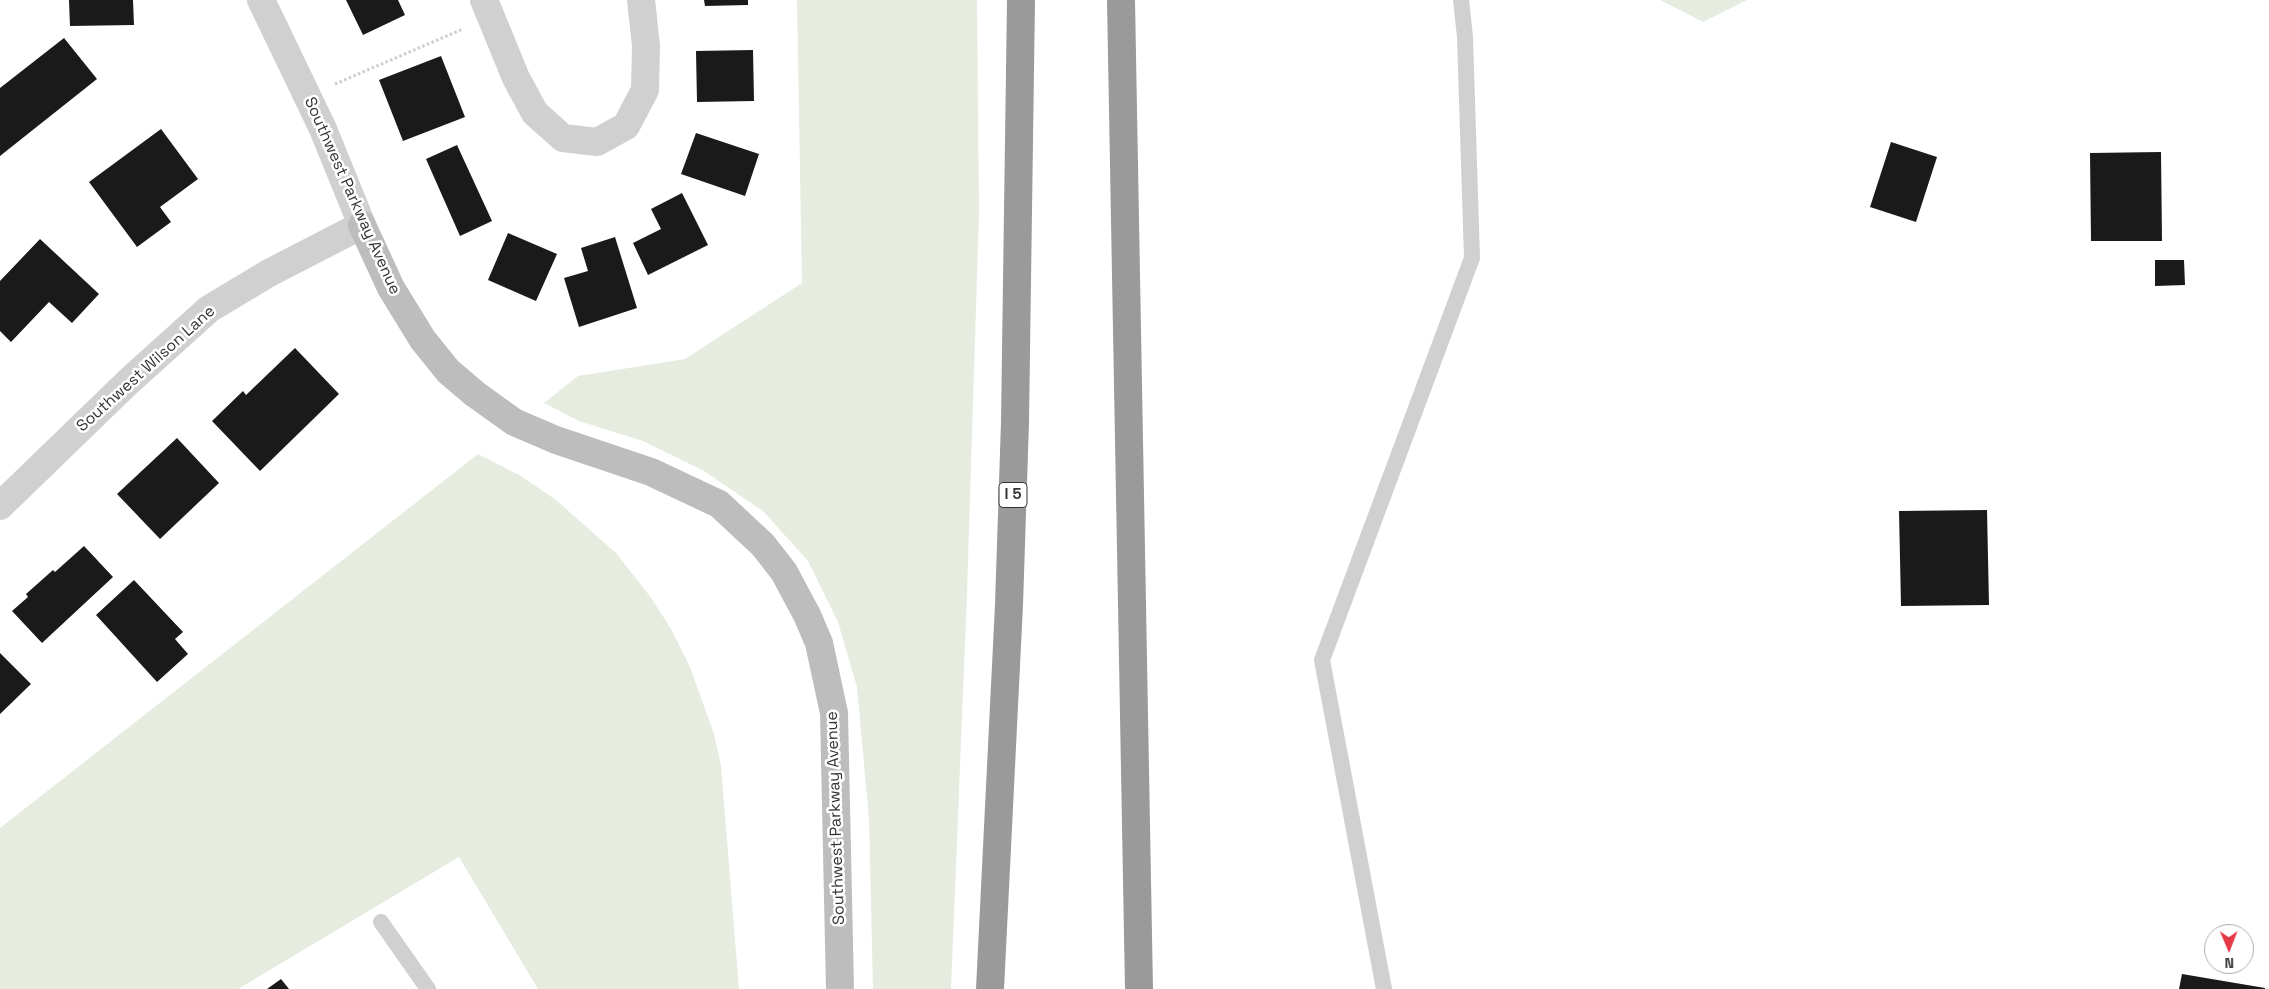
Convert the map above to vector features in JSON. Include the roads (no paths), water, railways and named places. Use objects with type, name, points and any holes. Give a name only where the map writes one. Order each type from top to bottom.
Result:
[{"type":"highway","name":"I 5","points":[[990,989],[1015,432],[1021,0]]},
{"type":"highway","points":[[1121,0],[1138,989]]},
{"type":"street","name":"Southwest Parkway Avenue","points":[[261,0],[308,96],[362,225],[391,288],[422,340],[448,371],[475,394],[514,422],[556,440],[652,472],[719,504],[763,545],[784,572],[807,615],[819,643],[834,713],[840,989]]},
{"type":"street","points":[[487,9],[516,78],[535,113],[563,138],[596,142],[626,126],[645,90],[646,46],[641,0]]},
{"type":"street","name":"Southwest Wilson Lane","points":[[0,506],[128,382],[209,309],[260,277],[362,225]]},
{"type":"lane","points":[[1384,989],[1322,660],[1472,258],[1465,37],[1460,0]]},
{"type":"lane","points":[[381,922],[428,989]]}]
